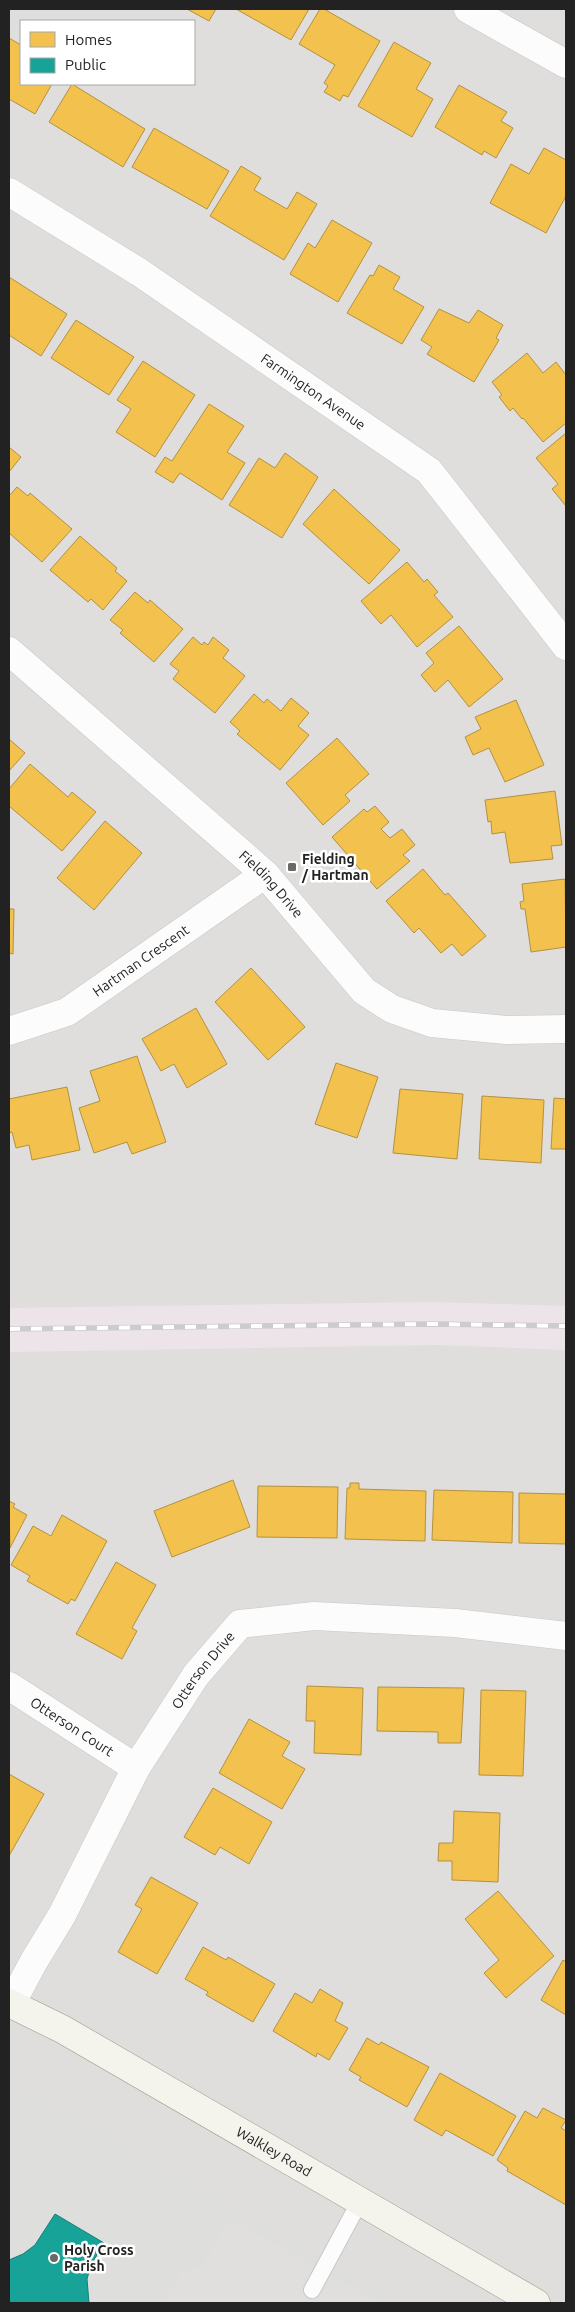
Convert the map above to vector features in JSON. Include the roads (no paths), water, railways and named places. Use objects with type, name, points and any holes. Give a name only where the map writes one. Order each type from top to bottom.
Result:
[{"type":"main road","name":"Walkley Road","points":[[10,2004],[62,2029],[536,2303]]},
{"type":"street","points":[[468,9],[566,64]]},
{"type":"street","name":"Farmington Avenue","points":[[9,192],[139,272],[429,471],[566,646]]},
{"type":"street","name":"Fielding Drive","points":[[9,651],[265,874],[364,991],[392,1009],[432,1023],[506,1030],[566,1029]]},
{"type":"street","name":"Hartman Crescent","points":[[9,1031],[68,1012],[265,874]]},
{"type":"street","name":"Otterson Drive","points":[[10,2004],[62,1915],[136,1768],[196,1675],[240,1624],[314,1616],[455,1623],[566,1636]]},
{"type":"street","name":"Otterson Court","points":[[9,1686],[136,1768]]},
{"type":"lane","points":[[312,2290],[360,2202]]},
{"type":"railway","points":[[9,1329],[434,1324],[566,1326]]},
{"type":"place","name":"Fielding / Hartman","points":[[292,867]]},
{"type":"place","name":"Holy Cross Parish","points":[[54,2258]]}]
